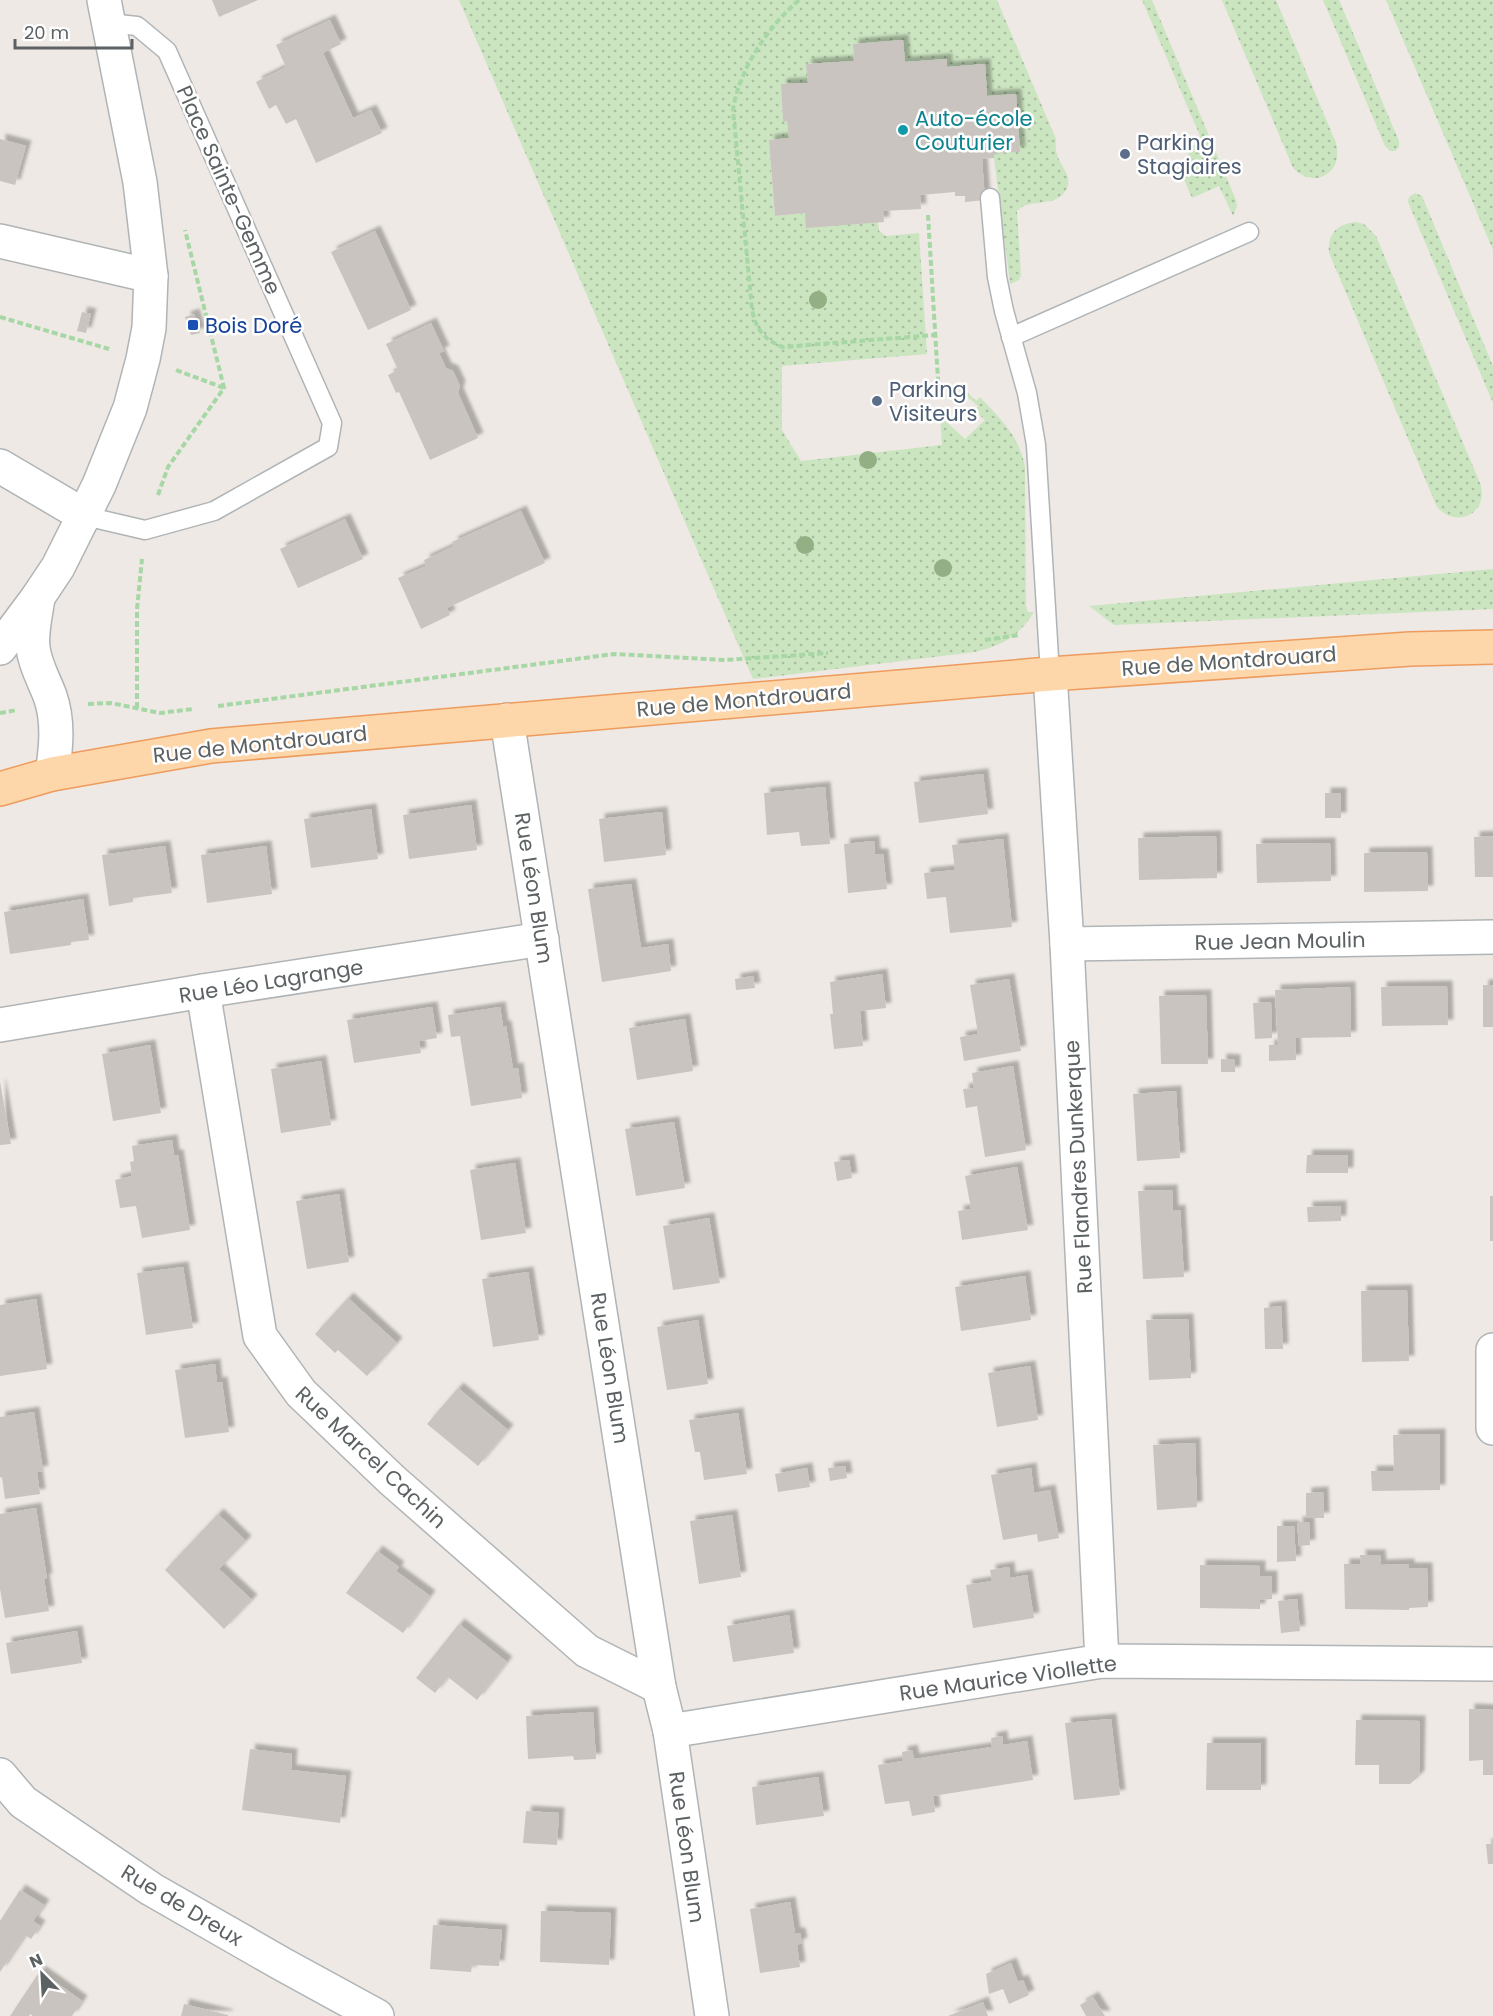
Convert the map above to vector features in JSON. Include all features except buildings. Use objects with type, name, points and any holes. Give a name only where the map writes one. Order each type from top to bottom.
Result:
[{"type":"main road","name":"Rue de Montdrouard","points":[[0,789],[52,774],[211,746],[1050,674],[1410,648],[1493,647]]},
{"type":"street","points":[[0,648],[58,567],[85,516],[115,448],[130,408],[144,359],[149,328],[148,242],[140,182],[106,12]]},
{"type":"street","points":[[0,241],[150,276]]},
{"type":"street","points":[[0,466],[85,516]]},
{"type":"street","points":[[38,597],[33,628],[33,649],[35,660],[50,696],[55,718],[56,747],[52,774]]},
{"type":"street","name":"Rue Flandres Dunkerque","points":[[1050,674],[1067,944],[1102,1661]]},
{"type":"street","name":"Rue Léon Blum","points":[[507,720],[659,1687],[670,1731],[712,2016]]},
{"type":"street","name":"Rue Jean Moulin","points":[[1067,944],[1493,937]]},
{"type":"street","name":"Rue Léo Lagrange","points":[[0,1025],[542,939]]},
{"type":"street","name":"Rue Marcel Cachin","points":[[203,991],[260,1336],[301,1393],[401,1488],[587,1651],[659,1687]]},
{"type":"street","points":[[1493,1350],[1493,1428]]},
{"type":"street","name":"Rue Maurice Viollette","points":[[670,1731],[1102,1661],[1493,1664]]},
{"type":"street","name":"Rue de Dreux","points":[[0,1775],[23,1802],[151,1889],[372,2015]]},
{"type":"lane","name":"Place Sainte-Gemme","points":[[85,516],[145,530],[214,511],[328,447],[332,423],[167,51],[137,26],[106,12]]},
{"type":"lane","points":[[990,198],[997,277],[1026,393],[1036,445],[1050,674]]},
{"type":"lane","points":[[1011,337],[1249,232]]},
{"type":"path","points":[[799,0],[769,32],[752,58],[735,97],[733,110],[751,297],[756,324],[768,340],[783,347],[935,335]]},
{"type":"path","points":[[928,215],[939,396]]},
{"type":"path","points":[[0,316],[114,350]]},
{"type":"path","points":[[174,369],[224,388]]},
{"type":"path","points":[[137,708],[137,609],[142,557]]},
{"type":"path","points":[[981,640],[1047,631]]},
{"type":"path","points":[[207,707],[614,654],[725,660],[831,653]]},
{"type":"path","points":[[82,704],[111,703],[160,713],[195,709]]},
{"type":"green space","points":[[459,0],[997,0],[1056,139],[1056,152],[1068,177],[1067,188],[1059,198],[1027,205],[1017,211],[1021,275],[1019,280],[1010,284],[994,158],[994,153],[1020,151],[1016,95],[987,96],[985,64],[947,67],[947,59],[905,62],[903,40],[853,44],[854,61],[807,64],[808,83],[781,84],[783,121],[787,121],[789,138],[769,140],[775,216],[805,213],[878,222],[879,231],[886,236],[919,233],[927,354],[782,366],[782,430],[801,461],[942,445],[940,416],[965,439],[985,420],[975,411],[978,406],[965,395],[965,390],[976,401],[980,397],[1014,437],[1025,467],[1026,606],[1028,612],[1034,612],[1016,634],[1002,643],[975,652],[753,679]]},
{"type":"green space","points":[[1142,0],[1152,0],[1236,200],[1237,206],[1233,216],[1219,186],[1192,198],[1179,168],[1200,136]]},
{"type":"green space","points":[[1222,0],[1276,0],[1336,143],[1336,163],[1325,175],[1310,178],[1293,168]]},
{"type":"green space","points":[[1323,0],[1339,0],[1399,141],[1399,147],[1395,151],[1390,151],[1385,146]]},
{"type":"green space","points":[[1386,0],[1493,0],[1493,250]]},
{"type":"green space","points":[[1415,193],[1422,196],[1493,366],[1493,403],[1408,202],[1409,197]]},
{"type":"green space","points":[[1356,222],[1364,224],[1376,236],[1480,483],[1482,493],[1480,502],[1470,514],[1462,517],[1445,514],[1437,507],[1329,253],[1330,240],[1335,231],[1343,225]]},
{"type":"green space","points":[[1493,569],[1493,609],[1114,625],[1089,606]]},
{"type":"place","name":"Auto-école Couturier","points":[[903,130]]},
{"type":"place","name":"Parking Stagiaires","points":[[1125,154]]},
{"type":"place","name":"Bois Doré","points":[[193,325]]},
{"type":"place","name":"Parking Visiteurs","points":[[877,401]]}]
